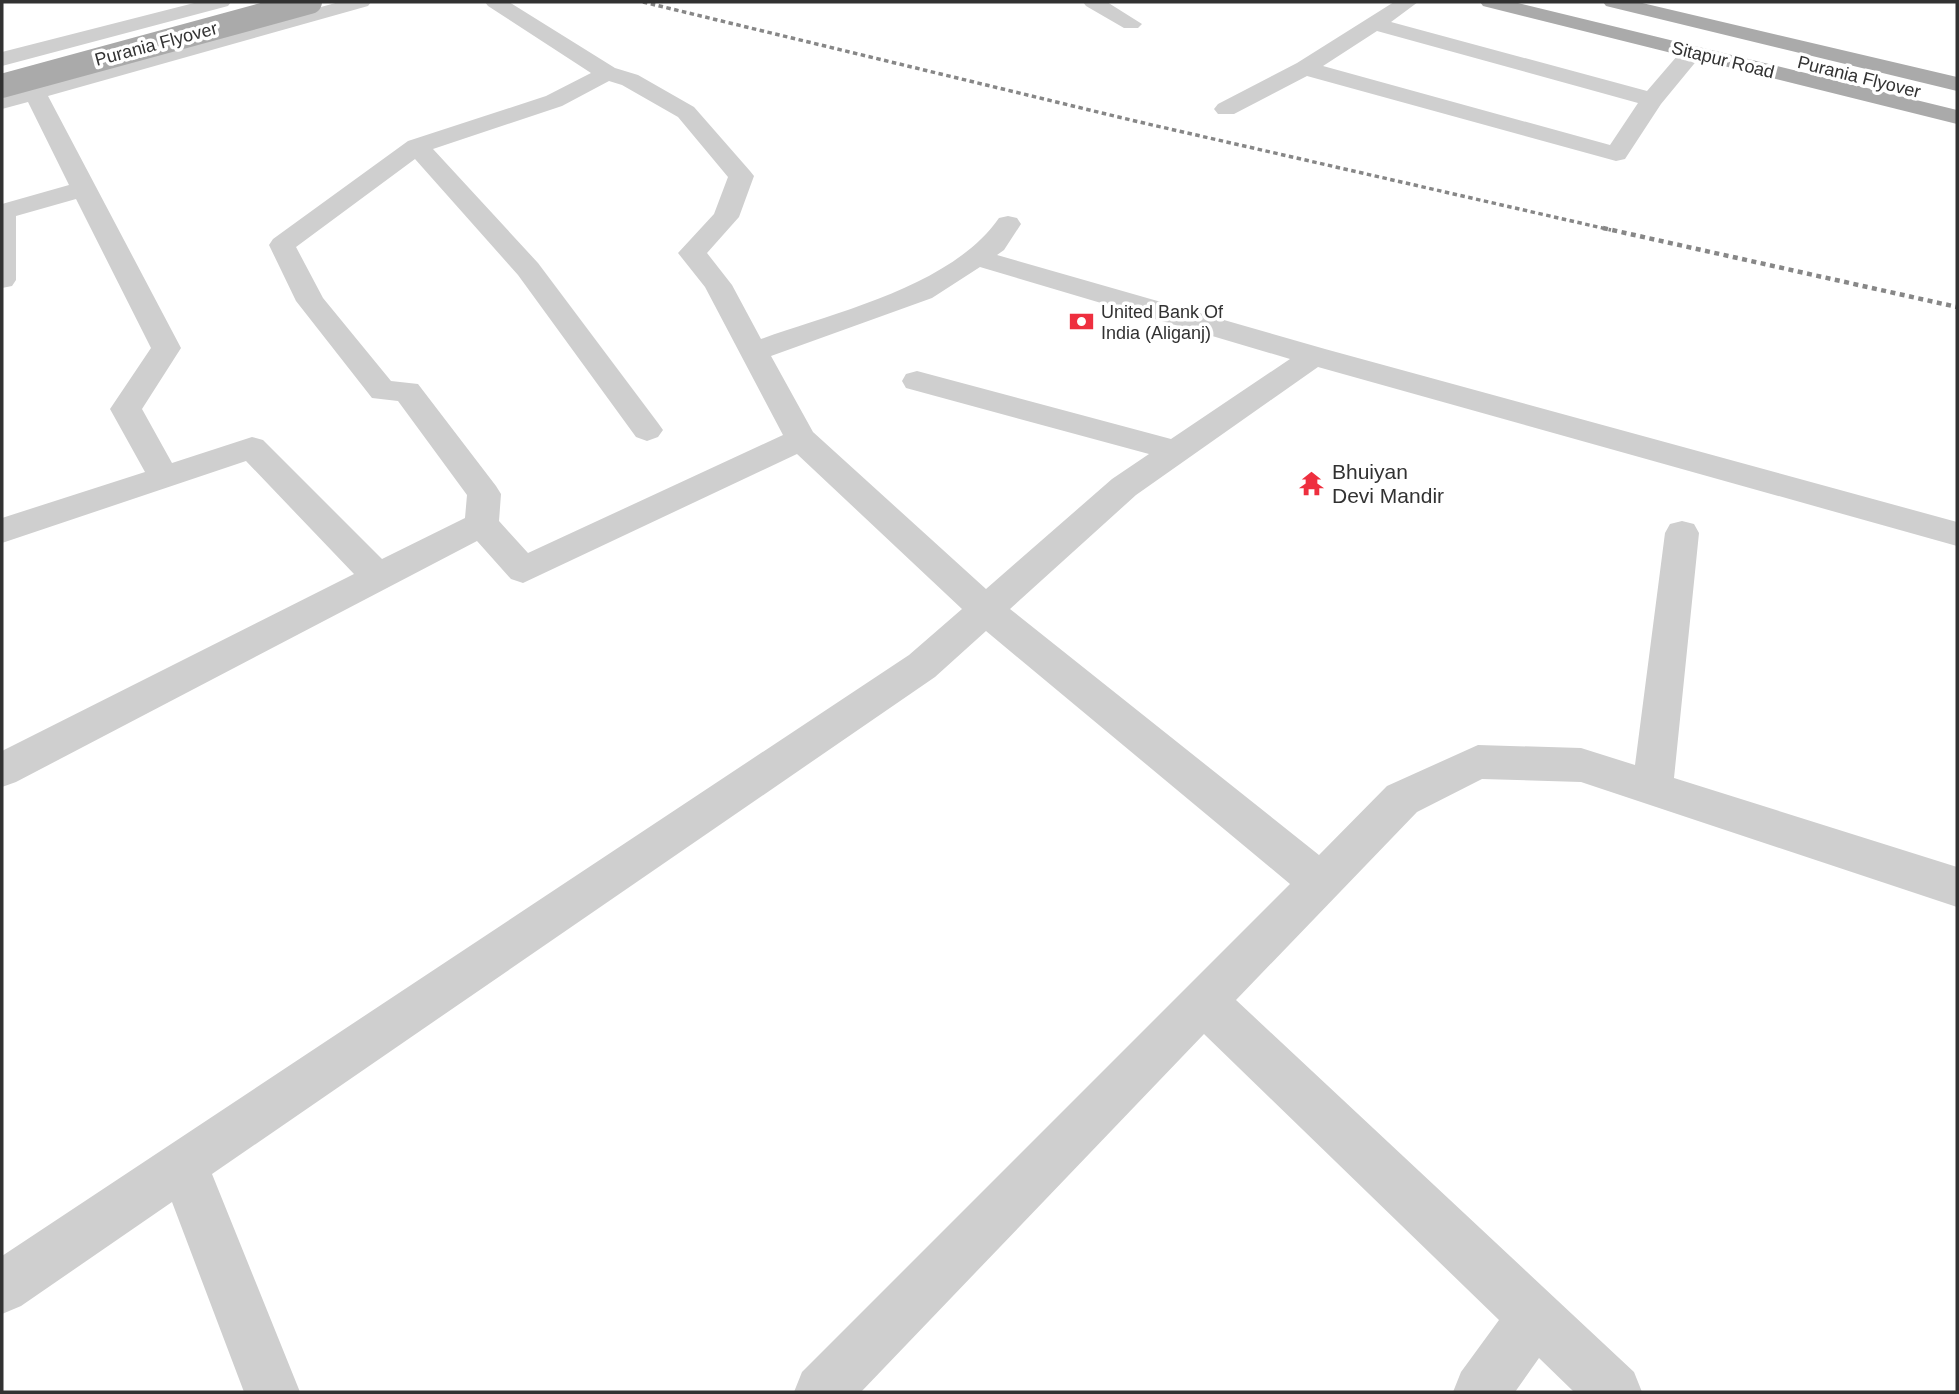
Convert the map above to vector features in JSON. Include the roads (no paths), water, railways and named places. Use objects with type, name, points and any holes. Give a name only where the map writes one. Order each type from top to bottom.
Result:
[{"type":"main road","name":"Purania Flyover","points":[[2,69],[254,2]]},
{"type":"main road","name":"Purania Flyover","points":[[2,86],[310,2]]},
{"type":"main road","name":"Sitapur Road","points":[[1490,2],[1957,117]]},
{"type":"main road","name":"Purania Flyover","points":[[1558,2],[1619,8],[1957,84]]},
{"type":"main road","points":[[1682,2],[1957,67]]},
{"type":"main road","name":"Purania Flyover","points":[[1619,8],[1957,101]]},
{"type":"street","points":[[2,59],[221,2]]},
{"type":"street","points":[[237,2],[261,28]]},
{"type":"street","points":[[2,102],[361,2]]},
{"type":"street","points":[[495,2],[607,73],[630,80],[686,112],[741,177],[726,217],[692,253],[718,285],[801,439],[986,610],[1320,883]]},
{"type":"street","points":[[1093,2],[1131,24]]},
{"type":"street","points":[[1226,109],[1305,68],[1371,23],[1408,2]]},
{"type":"street","points":[[1371,23],[1652,100]]},
{"type":"street","points":[[1305,68],[1616,154],[1652,100],[1692,52]]},
{"type":"street","points":[[607,73],[554,102],[417,146],[282,245],[310,301],[383,391],[407,391],[484,494],[482,524],[523,570],[801,439]]},
{"type":"street","points":[[36,93],[166,348],[127,409],[163,475]]},
{"type":"street","points":[[417,146],[528,269],[647,430]]},
{"type":"street","points":[[2,279],[2,212],[86,188]]},
{"type":"street","points":[[752,352],[922,292],[995,244],[1008,224]]},
{"type":"street","points":[[976,257],[1314,356],[1957,534]]},
{"type":"street","points":[[2,1287],[922,666],[1124,486],[1314,356]]},
{"type":"street","points":[[917,381],[1176,451]]},
{"type":"street","points":[[2,531],[163,475],[252,448],[378,577]]},
{"type":"street","points":[[2,770],[482,524]]},
{"type":"street","points":[[1653,787],[1682,533]]},
{"type":"street","points":[[822,1392],[1402,799],[1478,762],[1581,765],[1957,887]]},
{"type":"street","points":[[1204,1002],[1614,1392]]},
{"type":"street","points":[[183,1165],[272,1392]]},
{"type":"street","points":[[1481,1392],[1535,1317]]},
{"type":"railway","points":[[643,2],[1135,121],[1611,230]]},
{"type":"railway","points":[[1603,228],[1957,307]]},
{"type":"place","name":"United Bank Of India (Aliganj)","points":[[1081,322]]},
{"type":"place","name":"Bhuiyan Devi Mandir","points":[[1312,484]]}]
